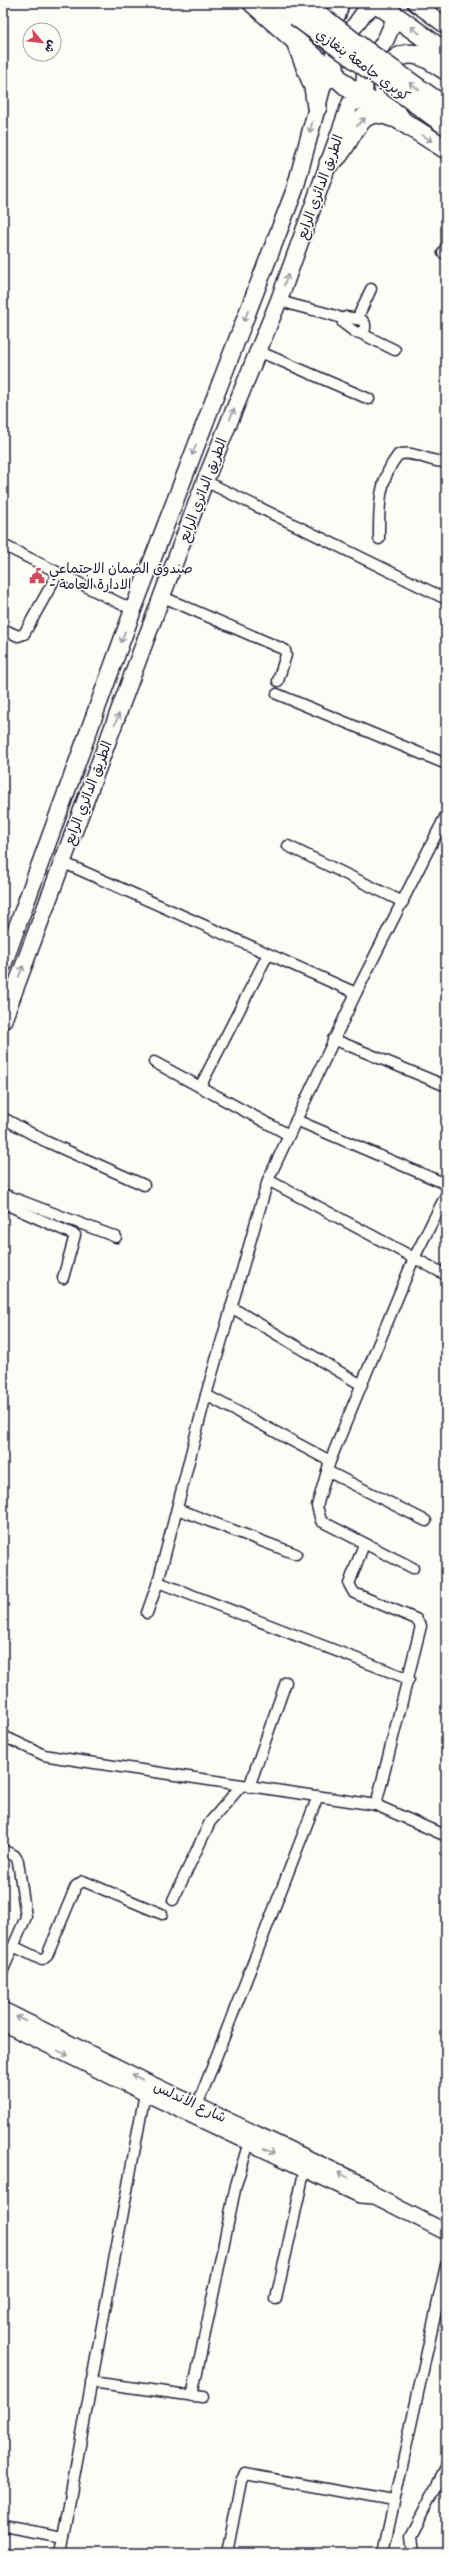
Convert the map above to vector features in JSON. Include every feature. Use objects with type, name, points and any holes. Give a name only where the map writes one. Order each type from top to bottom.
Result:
[{"type":"highway","points":[[253,3],[364,99],[446,149]]},
{"type":"highway","name":"كوبري جامعة بنغازي","points":[[281,3],[302,8],[446,108]]},
{"type":"highway","points":[[296,40],[300,33],[317,32],[330,24],[335,18],[339,3]]},
{"type":"highway","points":[[376,3],[446,53]]},
{"type":"highway","name":"كوبري جامعة بنغازي","points":[[302,8],[446,125]]},
{"type":"highway","points":[[296,40],[314,87],[317,107]]},
{"type":"highway","points":[[404,123],[388,102],[384,87],[383,79],[390,65],[399,57],[410,54],[426,58],[446,70]]},
{"type":"highway","points":[[329,163],[341,152],[362,120],[370,114],[381,112],[404,123]]},
{"type":"main road","points":[[337,77],[334,55],[363,14],[376,3]]},
{"type":"main road","points":[[415,3],[446,26]]},
{"type":"main road","points":[[364,99],[365,71],[388,36],[396,16]]},
{"type":"main road","name":"الطريق الدائري الرابع","points":[[3,965],[133,610],[296,184],[324,81],[337,77]]},
{"type":"main road","name":"الطريق الدائري الرابع","points":[[3,1021],[164,596],[205,481],[279,300],[350,104],[364,99]]},
{"type":"main road","points":[[296,184],[319,193]]},
{"type":"main road","points":[[23,910],[25,916],[30,921],[40,920]]},
{"type":"main road","name":"شارع الأندلس","points":[[3,2010],[197,2106],[364,2185],[375,2196],[446,2232]]},
{"type":"main road","name":"شارع الأندلس","points":[[3,2023],[144,2093],[360,2195],[375,2196]]},
{"type":"street","points":[[357,319],[371,289]]},
{"type":"street","points":[[279,300],[299,308],[324,312],[343,319],[357,319],[365,324],[365,329],[360,333]]},
{"type":"street","points":[[343,319],[344,325],[355,332],[395,350]]},
{"type":"street","points":[[258,351],[369,399]]},
{"type":"street","points":[[379,539],[381,489],[389,468],[398,455],[405,453],[437,462],[446,462]]},
{"type":"street","points":[[205,481],[446,599]]},
{"type":"street","points":[[3,545],[133,610]]},
{"type":"street","points":[[3,629],[18,636],[24,634],[58,573]]},
{"type":"street","points":[[164,596],[285,650],[286,655],[278,681]]},
{"type":"street","points":[[278,694],[446,764]]},
{"type":"street","points":[[147,1613],[158,1582],[206,1395],[268,1180],[333,1040],[446,814]]},
{"type":"street","points":[[288,846],[403,902]]},
{"type":"street","points":[[62,862],[356,993]]},
{"type":"street","points":[[200,1087],[268,954]]},
{"type":"street","points":[[333,1040],[446,1086]]},
{"type":"street","points":[[154,1062],[289,1135]]},
{"type":"street","points":[[3,1118],[45,1141],[144,1184]]},
{"type":"street","points":[[296,1120],[446,1184]]},
{"type":"street","points":[[268,1180],[446,1275]]},
{"type":"street","points":[[3,1194],[116,1237]]},
{"type":"street","points":[[413,1568],[320,1521],[317,1506],[328,1466],[360,1384],[414,1258],[446,1195]]},
{"type":"street","points":[[3,1203],[75,1235],[63,1278]]},
{"type":"street","points":[[231,1307],[360,1384]]},
{"type":"street","points":[[206,1395],[426,1521]]},
{"type":"street","points":[[177,1509],[296,1554]]},
{"type":"street","points":[[364,1544],[349,1584],[350,1589],[354,1593],[416,1619],[421,1626],[409,1679],[376,1806]]},
{"type":"street","points":[[158,1582],[409,1679]]},
{"type":"street","points":[[173,1900],[210,1822],[245,1787],[286,1682]]},
{"type":"street","points":[[3,1736],[44,1754],[61,1758],[376,1806],[446,1836]]},
{"type":"street","points":[[197,2106],[318,1796]]},
{"type":"street","points":[[3,1850],[16,1856],[18,1861],[26,1917],[3,1970]]},
{"type":"street","points":[[14,1947],[42,1960],[47,1956],[76,1886],[83,1881],[162,1914]]},
{"type":"street","points":[[60,2553],[144,2093]]},
{"type":"street","points":[[192,2396],[236,2185],[249,2142]]},
{"type":"street","points":[[276,2299],[305,2168]]},
{"type":"street","points":[[382,2553],[446,2265]]},
{"type":"street","points":[[91,2382],[203,2397]]},
{"type":"street","points":[[414,2553],[411,2535],[446,2468]]},
{"type":"street","points":[[227,2553],[240,2481],[246,2474],[393,2501]]},
{"type":"street","points":[[3,2526],[63,2537]]},
{"type":"place","name":"صندوق الضمان الاجتماعي - الادارة العامة","points":[[37,576]]}]
